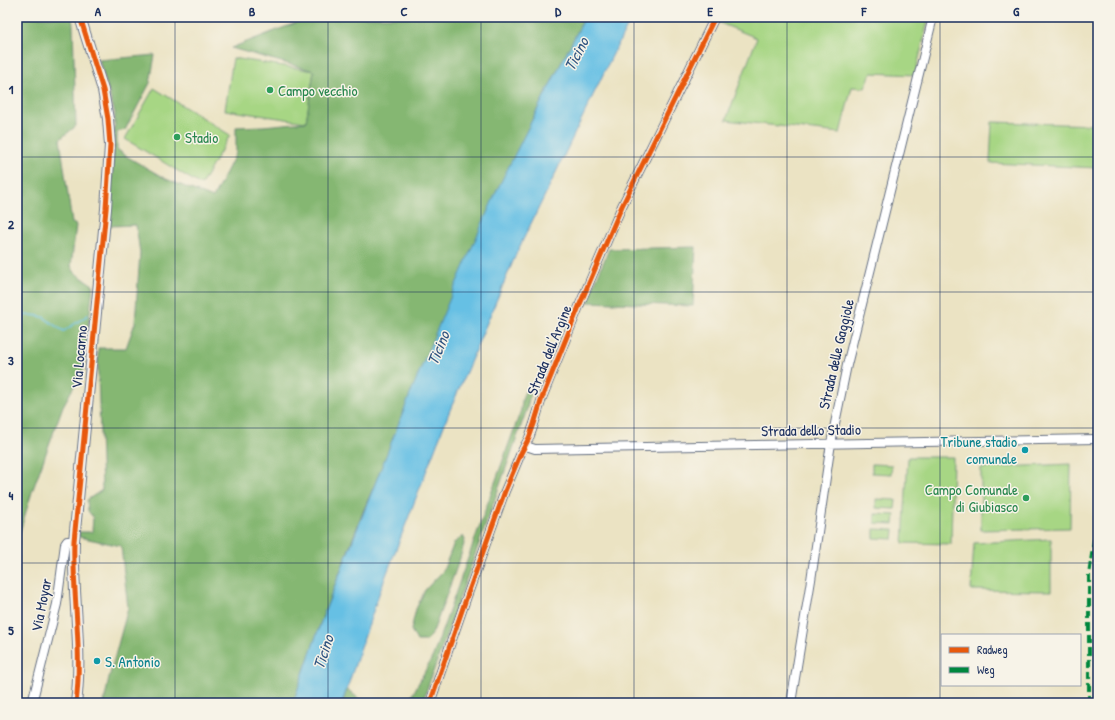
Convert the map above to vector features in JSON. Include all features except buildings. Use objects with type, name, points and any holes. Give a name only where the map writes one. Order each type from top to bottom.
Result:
[{"type":"main road","name":"Via Locarno","points":[[76,703],[78,651],[74,578],[74,541],[106,209],[110,145],[108,119],[103,90],[80,17]]},
{"type":"street","name":"Strada dell'Argine","points":[[430,703],[502,497],[534,424],[542,398],[580,304],[622,206],[716,17]]},
{"type":"street","name":"Strada delle Gaggiole","points":[[792,703],[831,443],[849,357],[933,17]]},
{"type":"street","name":"Strada dello Stadio","points":[[525,445],[535,449],[1098,439]]},
{"type":"street","name":"Via Moyar","points":[[32,703],[57,604],[65,544],[68,541],[74,541]]},
{"type":"green space","points":[[17,17],[72,17],[76,126],[60,139],[72,223],[76,225],[71,266],[75,273],[93,285],[83,370],[63,406],[32,492],[17,541]]},
{"type":"green space","points":[[311,17],[585,17],[532,120],[364,509],[323,616],[293,703],[104,703],[109,678],[128,608],[121,546],[79,537],[79,532],[92,532],[93,517],[88,511],[87,500],[102,490],[98,348],[126,348],[135,323],[140,253],[136,225],[109,226],[115,113],[99,60],[155,55],[150,83],[125,130],[117,132],[117,149],[126,156],[166,179],[213,198],[236,153],[236,127],[306,122],[314,71],[231,48]]},
{"type":"green space","points":[[717,17],[929,17],[915,75],[871,73],[865,88],[852,87],[840,133],[726,120],[757,38],[715,21]]},
{"type":"green space","name":"Campo vecchio","points":[[233,58],[314,71],[306,122],[225,110]]},
{"type":"green space","name":"Stadio","points":[[154,88],[230,135],[201,185],[125,139]]},
{"type":"green space","points":[[992,122],[1098,125],[1098,168],[990,163]]},
{"type":"green space","points":[[696,247],[693,306],[587,302],[609,249]]},
{"type":"green space","points":[[529,387],[531,388],[527,409],[422,703],[408,703],[433,656],[521,410],[522,400]]},
{"type":"green space","points":[[908,457],[953,457],[951,544],[903,543]]},
{"type":"green space","points":[[872,464],[892,465],[891,474],[872,473]]},
{"type":"green space","name":"Campo Comunale di Giubiasco","points":[[1071,464],[1070,528],[981,530],[981,468]]},
{"type":"green space","points":[[876,499],[896,500],[895,509],[876,508]]},
{"type":"green space","points":[[875,514],[895,515],[894,524],[875,523]]},
{"type":"green space","points":[[874,529],[894,530],[893,539],[874,538]]},
{"type":"green space","points":[[463,536],[465,540],[460,558],[433,632],[426,641],[417,641],[411,630],[416,609],[425,590],[443,571],[454,543]]},
{"type":"green space","points":[[1051,539],[1051,591],[971,590],[974,543]]},
{"type":"green space","points":[[347,689],[364,703],[342,703]]},
{"type":"water","name":"Ticino","points":[[585,17],[632,17],[517,252],[450,410],[380,591],[342,703],[293,703],[323,616],[413,387],[453,291],[497,190]]},
{"type":"waterway","points":[[17,317],[27,315],[43,317],[64,331],[88,315]]},
{"type":"marked path","points":[[1089,703],[1089,575],[1098,513]]},
{"type":"cycle path","points":[[76,703],[78,683],[78,642],[74,582],[74,541],[106,209],[110,145],[108,119],[103,90],[80,17]]},
{"type":"cycle path","points":[[430,703],[505,491],[529,438],[542,398],[580,304],[622,206],[715,17]]},
{"type":"place","name":"Campo vecchio","points":[[270,90]]},
{"type":"place","name":"Stadio","points":[[177,137]]},
{"type":"place","name":"Tribune stadio comunale","points":[[1025,450]]},
{"type":"place","name":"Campo Comunale di Giubiasco","points":[[1026,498]]},
{"type":"place","name":"S. Antonio","points":[[97,661]]}]
